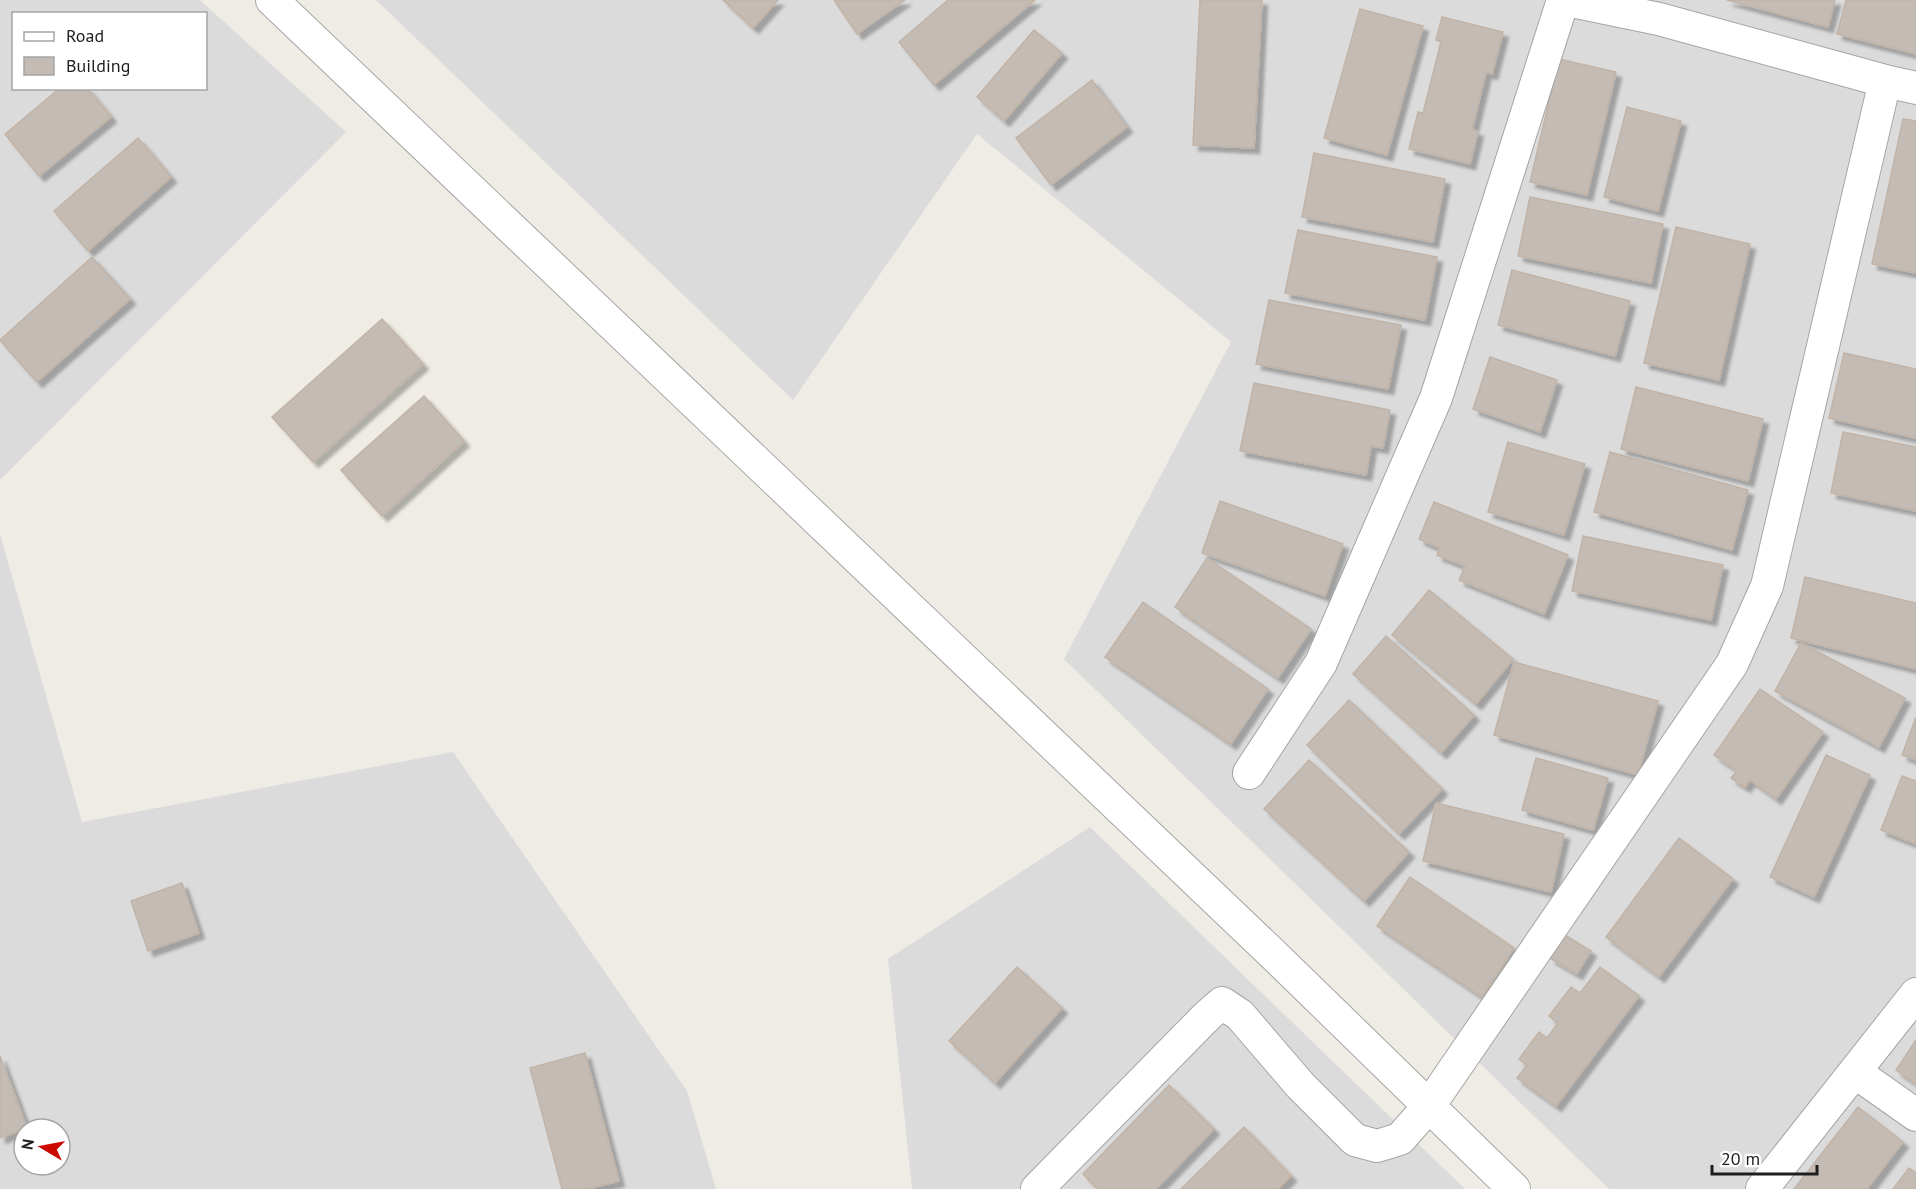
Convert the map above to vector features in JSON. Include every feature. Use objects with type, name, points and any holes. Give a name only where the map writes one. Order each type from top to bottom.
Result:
[{"type":"street","points":[[272,0],[1279,960],[1514,1189]]},
{"type":"street","points":[[1250,773],[1321,663],[1436,398],[1565,0],[1660,10],[1885,81],[1916,88]]},
{"type":"street","points":[[1037,1189],[1222,1003],[1240,1015],[1300,1085],[1355,1140],[1377,1146],[1400,1139],[1429,1106],[1732,664],[1767,586],[1885,81]]},
{"type":"street","points":[[1762,1189],[1916,994]]},
{"type":"street","points":[[1855,1072],[1916,1116]]},
{"type":"shaded area","points":[[0,0],[200,0],[346,132],[0,480]]},
{"type":"shaded area","points":[[376,0],[1916,0],[1916,1189],[1609,1189],[1064,659],[1231,342],[977,134],[793,400]]},
{"type":"shaded area","points":[[0,534],[82,822],[453,752],[687,1091],[716,1189],[0,1189]]},
{"type":"shaded area","points":[[1090,827],[1465,1189],[912,1189],[888,959]]},
{"type":"building","points":[[723,0],[778,0],[753,28]]},
{"type":"building","points":[[834,0],[905,0],[857,34]]},
{"type":"building","points":[[948,0],[1035,0],[934,85],[899,42]]},
{"type":"building","points":[[1200,0],[1262,0],[1254,148],[1193,145]]},
{"type":"building","points":[[1727,0],[1835,0],[1828,27]]},
{"type":"building","points":[[1846,0],[1916,0],[1916,54],[1837,34]]},
{"type":"building","points":[[1360,9],[1423,26],[1387,155],[1324,138]]},
{"type":"building","points":[[1442,17],[1503,32],[1492,74],[1486,72],[1472,130],[1478,131],[1470,164],[1409,149],[1418,112],[1423,113],[1441,42],[1436,40]]},
{"type":"building","points":[[1034,30],[1062,53],[1004,121],[977,97]]},
{"type":"building","points":[[1559,59],[1616,72],[1587,195],[1530,182]]},
{"type":"building","points":[[1092,80],[1127,127],[1051,185],[1016,138]]},
{"type":"building","points":[[58,90],[89,90],[111,117],[39,176],[5,134]]},
{"type":"building","points":[[1627,107],[1681,121],[1658,211],[1604,197]]},
{"type":"building","points":[[1903,119],[1916,121],[1916,273],[1872,264]]},
{"type":"building","points":[[138,138],[171,177],[88,251],[54,211]]},
{"type":"building","points":[[1314,153],[1445,179],[1433,242],[1302,217]]},
{"type":"building","points":[[1530,197],[1663,224],[1651,283],[1518,256]]},
{"type":"building","points":[[1676,227],[1750,244],[1719,380],[1644,363]]},
{"type":"building","points":[[1298,230],[1437,257],[1425,320],[1285,293]]},
{"type":"building","points":[[92,257],[130,299],[37,382],[0,340]]},
{"type":"building","points":[[1512,270],[1630,301],[1615,356],[1498,325]]},
{"type":"building","points":[[1269,300],[1401,325],[1388,389],[1256,364]]},
{"type":"building","points":[[382,319],[423,364],[313,462],[272,417]]},
{"type":"building","points":[[1844,353],[1916,369],[1916,438],[1829,418]]},
{"type":"building","points":[[1490,357],[1557,380],[1540,432],[1473,409]]},
{"type":"building","points":[[1254,383],[1390,410],[1383,448],[1371,446],[1366,475],[1240,451]]},
{"type":"building","points":[[1636,387],[1763,419],[1748,481],[1621,449]]},
{"type":"building","points":[[424,396],[464,441],[382,516],[341,470]]},
{"type":"building","points":[[1843,432],[1916,447],[1916,511],[1831,493]]},
{"type":"building","points":[[1508,442],[1585,464],[1564,535],[1488,512]]},
{"type":"building","points":[[1610,452],[1748,490],[1732,550],[1594,512]]},
{"type":"building","points":[[1220,501],[1343,544],[1325,596],[1202,553]]},
{"type":"building","points":[[1434,502],[1568,555],[1544,614],[1459,580],[1465,566],[1437,555],[1440,548],[1419,539]]},
{"type":"building","points":[[1583,536],[1723,565],[1711,620],[1572,591]]},
{"type":"building","points":[[1207,558],[1311,629],[1278,678],[1175,607]]},
{"type":"building","points":[[1805,577],[1916,603],[1916,669],[1791,638]]},
{"type":"building","points":[[1429,590],[1513,659],[1476,704],[1392,635]]},
{"type":"building","points":[[1143,602],[1268,689],[1231,744],[1105,657]]},
{"type":"building","points":[[1386,636],[1474,715],[1441,753],[1353,674]]},
{"type":"building","points":[[1801,643],[1905,698],[1879,747],[1775,691]]},
{"type":"building","points":[[1514,662],[1658,701],[1638,775],[1494,735]]},
{"type":"building","points":[[1760,689],[1823,732],[1776,799],[1750,780],[1745,787],[1731,778],[1737,771],[1714,755]]},
{"type":"building","points":[[1349,700],[1442,789],[1399,834],[1307,745]]},
{"type":"building","points":[[1916,717],[1916,760],[1902,755]]},
{"type":"building","points":[[1826,755],[1870,775],[1814,897],[1770,877]]},
{"type":"building","points":[[1536,758],[1608,778],[1593,830],[1522,810]]},
{"type":"building","points":[[1309,760],[1409,852],[1364,901],[1264,809]]},
{"type":"building","points":[[1902,776],[1916,781],[1916,844],[1881,830]]},
{"type":"building","points":[[1436,803],[1564,834],[1551,892],[1423,861]]},
{"type":"building","points":[[1679,838],[1733,879],[1659,977],[1606,937]]},
{"type":"building","points":[[1410,877],[1514,948],[1482,997],[1377,926]]},
{"type":"building","points":[[182,883],[199,933],[148,951],[131,901]]},
{"type":"building","points":[[1563,934],[1591,951],[1577,974],[1550,958]]},
{"type":"building","points":[[1017,967],[1062,1008],[995,1083],[949,1041]]},
{"type":"building","points":[[1600,967],[1639,996],[1556,1106],[1517,1078],[1527,1065],[1519,1059],[1539,1032],[1547,1038],[1558,1023],[1549,1016],[1571,987],[1580,993]]},
{"type":"building","points":[[1916,1040],[1916,1084],[1896,1070]]},
{"type":"building","points":[[585,1053],[619,1181],[587,1189],[562,1189],[530,1068]]},
{"type":"building","points":[[0,1056],[23,1117],[12,1117],[12,1134],[0,1138]]},
{"type":"building","points":[[1169,1085],[1214,1129],[1156,1189],[1098,1189],[1083,1174]]},
{"type":"building","points":[[1858,1107],[1903,1142],[1867,1189],[1794,1189]]},
{"type":"building","points":[[1244,1127],[1291,1176],[1278,1189],[1181,1189]]},
{"type":"building","points":[[1909,1168],[1916,1173],[1916,1189],[1893,1189]]}]
